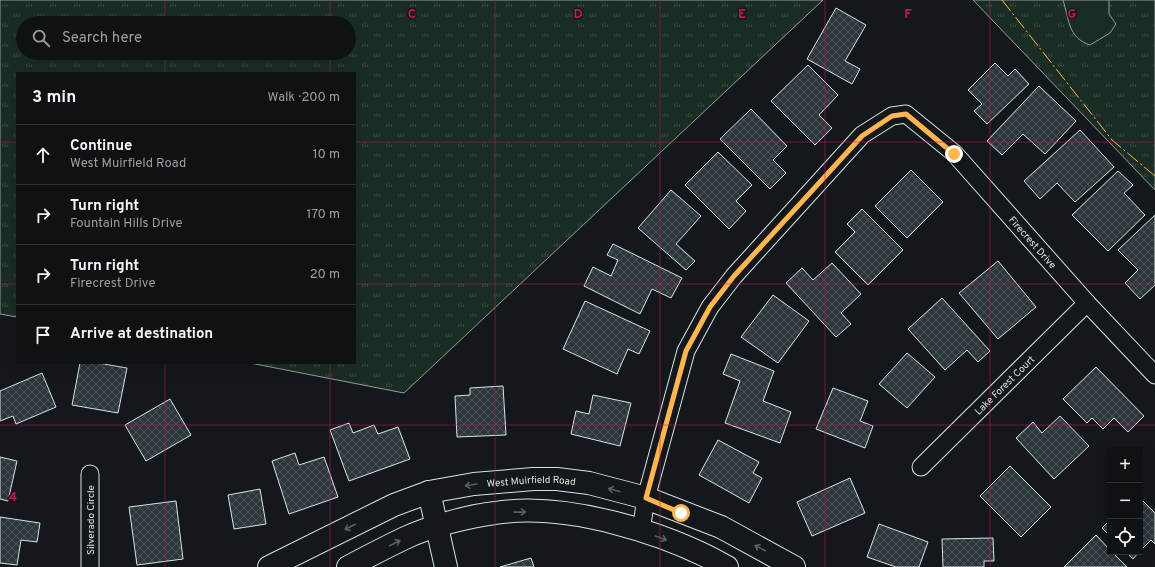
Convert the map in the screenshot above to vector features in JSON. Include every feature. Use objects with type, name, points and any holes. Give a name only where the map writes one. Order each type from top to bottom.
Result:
[{"type":"street","name":"Firecrest Drive","points":[[646,498],[686,351],[710,307],[734,276],[862,136],[892,116],[906,114],[954,154],[1087,303],[1155,375]]},
{"type":"street","name":"Lake Forest Court","points":[[921,467],[1087,303]]},
{"type":"street","name":"Silverado Circle","points":[[90,474],[90,567]]},
{"type":"street","name":"West Muirfield Road","points":[[269,567],[394,505],[429,492],[512,480],[557,478],[589,483],[646,498],[720,527],[794,567]]},
{"type":"street","points":[[429,492],[446,567]]},
{"type":"street","points":[[641,531],[646,498]]},
{"type":"street","points":[[348,567],[406,537],[462,519],[496,512],[541,511],[584,514],[641,531],[705,554],[727,567]]},
{"type":"green space","points":[[0,0],[823,0],[404,393],[255,364],[356,364],[356,72],[16,72],[16,317],[0,314]]},
{"type":"green space","points":[[973,0],[1155,0],[1155,190]]},
{"type":"green space","points":[[1063,0],[1109,0],[1109,14],[1116,24],[1110,33],[1090,45],[1083,42],[1077,38],[1070,27]]},
{"type":"building","points":[[836,8],[866,25],[845,61],[860,69],[852,84],[807,59]]},
{"type":"building","points":[[995,63],[1008,76],[1015,69],[1029,84],[987,124],[974,111],[982,104],[968,90]]},
{"type":"building","points":[[808,65],[838,95],[819,115],[832,128],[815,145],[771,101]]},
{"type":"building","points":[[1039,86],[1076,121],[1045,154],[1023,134],[1002,155],[987,141]]},
{"type":"building","points":[[751,109],[787,146],[773,160],[786,173],[770,189],[720,139]]},
{"type":"building","points":[[1080,130],[1114,167],[1075,202],[1057,183],[1040,199],[1024,181]]},
{"type":"building","points":[[718,152],[752,185],[736,201],[746,211],[729,229],[685,185]]},
{"type":"building","points":[[911,170],[943,202],[907,238],[875,206]]},
{"type":"building","points":[[1118,171],[1133,185],[1124,193],[1145,215],[1108,251],[1072,215]]},
{"type":"building","points":[[671,190],[701,216],[676,244],[695,261],[686,270],[638,228]]},
{"type":"building","points":[[862,209],[903,250],[868,285],[835,252],[855,232],[847,224]]},
{"type":"building","points":[[1155,215],[1155,285],[1140,299],[1125,283],[1138,270],[1118,250]]},
{"type":"building","points":[[613,244],[682,278],[671,298],[652,289],[640,314],[584,286],[593,267],[611,276],[618,260],[607,255]]},
{"type":"building","points":[[998,261],[1036,307],[998,339],[959,293]]},
{"type":"building","points":[[832,263],[861,294],[841,313],[851,324],[836,337],[786,283],[802,268],[813,280]]},
{"type":"building","points":[[773,295],[809,321],[778,363],[741,337]]},
{"type":"building","points":[[942,298],[990,351],[978,362],[967,350],[945,370],[908,329]]},
{"type":"building","points":[[585,301],[650,331],[639,354],[628,349],[617,374],[563,349]]},
{"type":"building","points":[[907,353],[935,377],[907,408],[879,384]]},
{"type":"building","points":[[731,354],[774,371],[763,401],[791,412],[780,443],[725,423],[740,381],[723,374]]},
{"type":"building","points":[[80,364],[104,364],[127,368],[118,413],[72,405]]},
{"type":"building","points":[[1096,367],[1144,416],[1128,432],[1114,418],[1103,429],[1092,418],[1087,423],[1063,399]]},
{"type":"building","points":[[42,373],[56,407],[16,424],[13,416],[0,421],[0,391]]},
{"type":"building","points":[[503,386],[506,435],[457,437],[455,396],[470,395],[470,388]]},
{"type":"building","points":[[833,388],[868,401],[860,421],[873,426],[865,448],[816,429]]},
{"type":"building","points":[[593,395],[631,403],[620,446],[571,434],[576,411],[589,414]]},
{"type":"building","points":[[170,399],[191,435],[146,461],[125,425]]},
{"type":"building","points":[[1060,416],[1089,446],[1054,479],[1016,438],[1033,422],[1042,433]]},
{"type":"building","points":[[349,423],[353,433],[374,425],[378,434],[398,427],[410,459],[349,481],[330,430]]},
{"type":"building","points":[[718,440],[759,462],[753,473],[762,478],[749,503],[699,475]]},
{"type":"building","points":[[295,453],[299,465],[324,457],[338,497],[289,514],[272,461]]},
{"type":"building","points":[[0,457],[17,461],[8,501],[0,499]]},
{"type":"building","points":[[1010,466],[1051,507],[1021,537],[980,496]]},
{"type":"building","points":[[850,478],[865,513],[812,536],[797,502]]},
{"type":"building","points":[[260,489],[266,524],[234,529],[228,495]]},
{"type":"building","points":[[176,501],[183,559],[137,565],[129,507]]},
{"type":"building","points":[[1143,501],[1155,513],[1155,544],[1151,540],[1143,548]]},
{"type":"building","points":[[0,517],[40,523],[37,542],[21,540],[17,565],[0,563]]},
{"type":"building","points":[[1107,523],[1107,533],[1102,528]]},
{"type":"building","points":[[879,524],[928,542],[919,567],[896,567],[867,557]]},
{"type":"building","points":[[1096,535],[1107,547],[1107,555],[1115,555],[1127,567],[1064,567]]},
{"type":"building","points":[[993,538],[994,561],[984,561],[984,567],[943,567],[942,539]]},
{"type":"building","points":[[1129,555],[1136,555],[1133,559]]},
{"type":"building","points":[[531,558],[534,567],[500,567]]},
{"type":"power","points":[[1002,0],[1112,140],[1155,176]]},
{"type":"route","points":[[681,513],[646,498],[686,351],[710,307],[734,276],[862,136],[892,116],[906,114],[954,154]]}]
